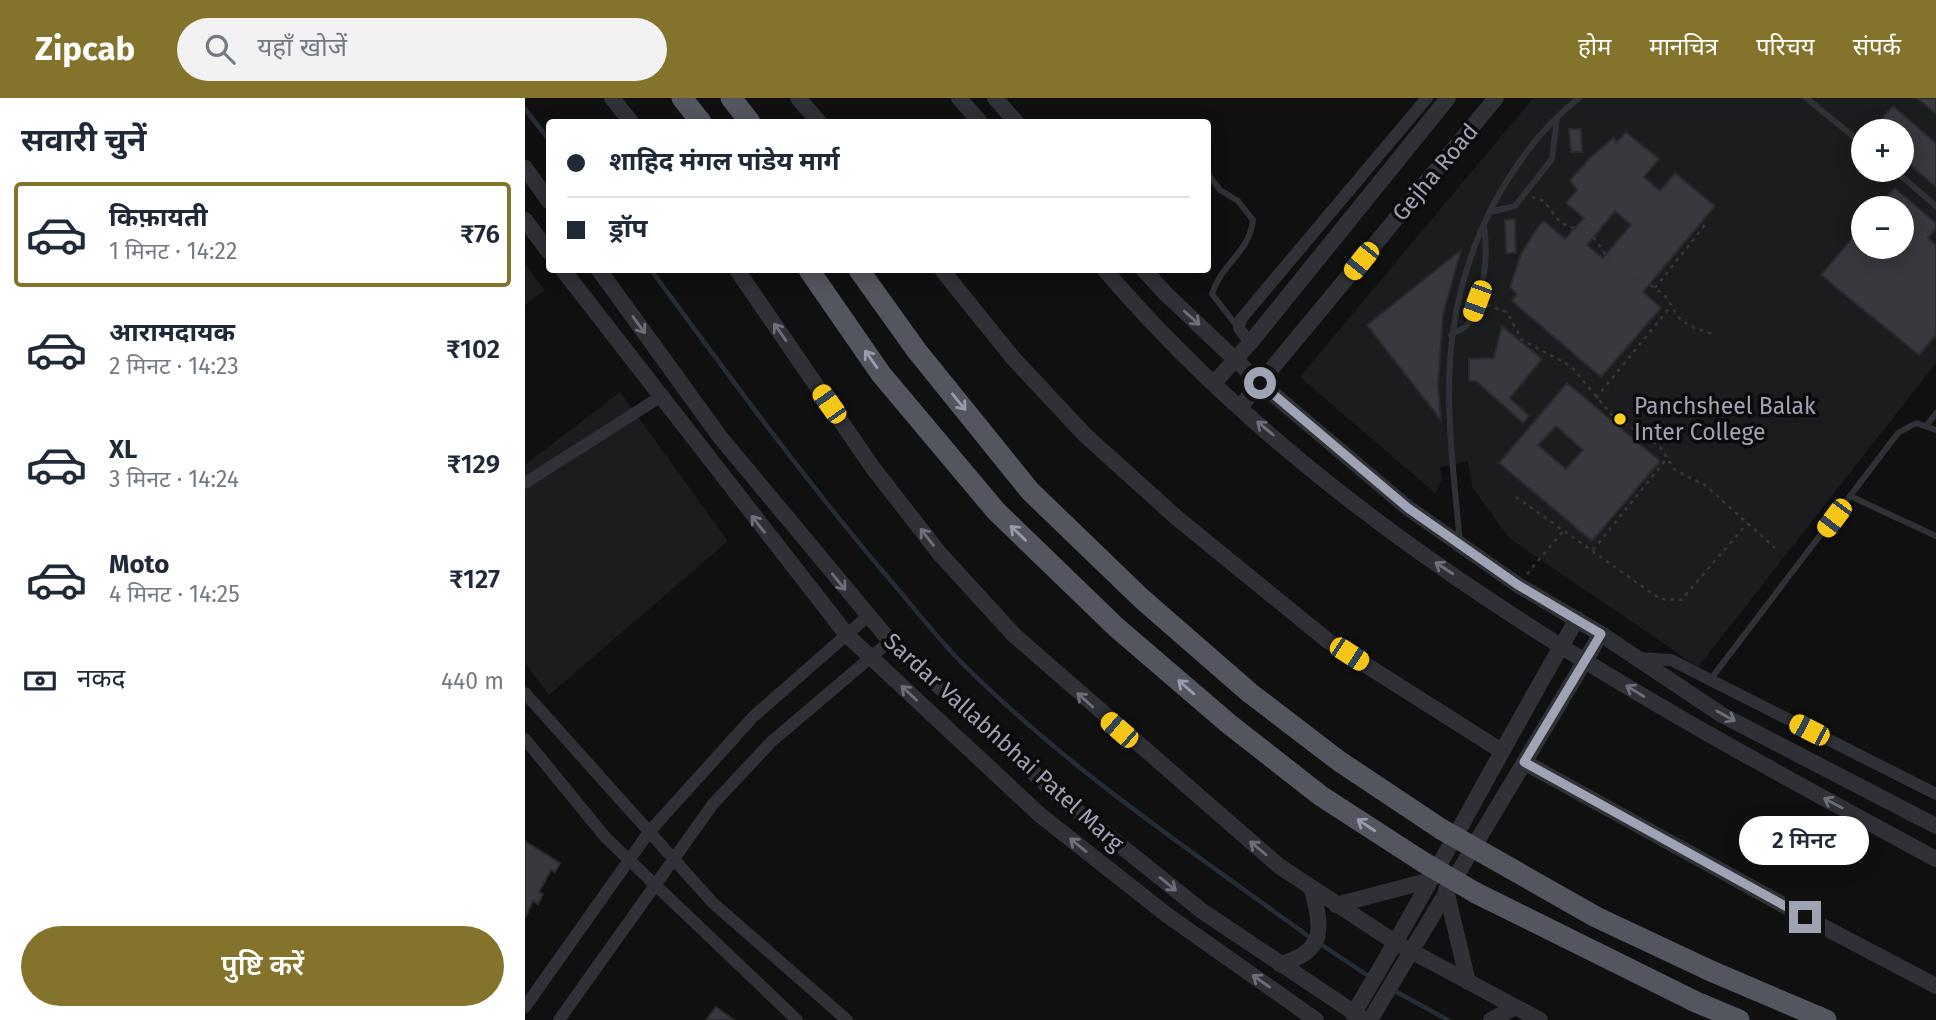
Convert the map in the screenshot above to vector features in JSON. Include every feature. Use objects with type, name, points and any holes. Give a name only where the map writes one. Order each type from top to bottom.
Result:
[{"type":"highway","points":[[682,98],[699,119]]},
{"type":"highway","points":[[731,98],[748,119]]},
{"type":"highway","points":[[811,273],[881,374],[996,511],[1116,627],[1229,724],[1321,796],[1427,871],[1683,996],[1739,1020]]},
{"type":"highway","points":[[861,273],[917,351],[1030,491],[1142,599],[1250,693],[1339,761],[1441,829],[1597,917],[1710,971],[1826,1020]]},
{"type":"street","points":[[612,98],[629,119]]},
{"type":"street","points":[[798,98],[816,119]]},
{"type":"street","points":[[959,98],[977,119]]},
{"type":"street","points":[[995,98],[1013,119]]},
{"type":"street","name":"Gejha Road","points":[[1215,382],[1250,343],[1426,108],[1448,98]]},
{"type":"street","name":"Gejha Road","points":[[1240,407],[1496,98]]},
{"type":"street","points":[[1250,343],[1239,328],[1241,318],[1426,108]]},
{"type":"street","points":[[525,168],[546,197]]},
{"type":"street","points":[[525,220],[546,248]]},
{"type":"street","name":"Sardar Vallabhbhai Patel Marg","points":[[565,273],[847,635],[1040,815],[1167,915],[1317,1020]]},
{"type":"street","name":"Sardar Vallabhbhai Patel Marg","points":[[601,273],[720,436],[867,617],[890,641],[1061,798],[1202,911],[1363,1018]]},
{"type":"street","points":[[739,273],[873,468],[940,554],[1014,635],[1191,792],[1311,890],[1396,943],[1539,1020]]},
{"type":"street","points":[[944,273],[1013,358],[1085,435],[1177,518],[1328,641],[1500,750]]},
{"type":"street","points":[[1108,273],[1137,306],[1240,407],[1395,536],[1704,733],[1936,859]]},
{"type":"street","points":[[1147,273],[1260,383],[1408,508],[1518,585],[1601,634],[1722,715],[1936,826]]},
{"type":"street","points":[[525,483],[660,397]]},
{"type":"street","points":[[525,1007],[649,832],[753,717],[867,617]]},
{"type":"street","points":[[1363,1018],[1427,871],[1577,619]]},
{"type":"street","points":[[1363,1018],[1411,951],[1601,634]]},
{"type":"street","points":[[559,1020],[713,803],[771,742],[890,641]]},
{"type":"street","points":[[1637,658],[1671,660],[1936,794]]},
{"type":"street","points":[[525,693],[713,903],[847,1020]]},
{"type":"street","points":[[525,739],[606,838],[797,1020]]},
{"type":"street","points":[[1524,762],[1936,986]]},
{"type":"street","points":[[1336,905],[1427,871]]},
{"type":"street","points":[[1280,964],[1307,954],[1318,937],[1320,918],[1311,890]]},
{"type":"street","points":[[1446,890],[1468,982]]},
{"type":"street","points":[[1491,1020],[1515,1007]]},
{"type":"lane","points":[[1806,98],[1851,134]]},
{"type":"lane","points":[[1460,544],[1448,401],[1455,304],[1490,212],[1531,143],[1575,99]]},
{"type":"lane","points":[[1490,212],[1515,206],[1552,159],[1557,118]]},
{"type":"lane","points":[[1211,178],[1220,190],[1238,201],[1253,220],[1251,236],[1241,253],[1216,279],[1212,294],[1239,328]]},
{"type":"lane","points":[[1908,182],[1936,206]]},
{"type":"lane","points":[[1451,335],[1467,326],[1477,301],[1487,255],[1484,225]]},
{"type":"lane","points":[[1927,425],[1936,414]]},
{"type":"lane","points":[[1710,680],[1898,433],[1916,423],[1936,430]]},
{"type":"lane","points":[[1850,496],[1936,536]]},
{"type":"path","points":[[1526,194],[1544,201],[1561,223],[1592,235],[1612,264],[1655,288],[1678,317],[1690,326],[1712,334]]},
{"type":"path","points":[[1655,288],[1705,225]]},
{"type":"path","points":[[1477,301],[1507,312],[1522,340],[1571,366],[1611,414],[1643,434],[1668,457],[1675,470],[1705,485],[1775,548]]},
{"type":"path","points":[[1596,398],[1671,306]]},
{"type":"path","points":[[1592,551],[1668,457]]},
{"type":"path","points":[[1516,498],[1660,599],[1681,600],[1748,524]]},
{"type":"path","points":[[1518,585],[1563,531]]},
{"type":"shaded area","name":"Panchsheel Balak Inter College","points":[[1533,98],[1936,98],[1936,363],[1698,667],[1509,538],[1472,487],[1468,461],[1440,467],[1442,479],[1435,493],[1300,377]]},
{"type":"shaded area","points":[[525,264],[545,290],[525,305]]},
{"type":"shaded area","points":[[620,392],[728,541],[549,695],[525,663],[525,465]]},
{"type":"building","points":[[1917,98],[1936,98],[1936,114]]},
{"type":"building","points":[[1893,106],[1908,119],[1882,119]]},
{"type":"building","points":[[1914,124],[1936,143],[1936,187],[1914,168]]},
{"type":"building","points":[[1569,129],[1581,129],[1582,152],[1571,152]]},
{"type":"building","points":[[1626,132],[1659,159],[1644,177],[1660,191],[1675,173],[1715,206],[1643,292],[1661,308],[1601,377],[1512,301],[1517,294],[1510,287],[1521,254],[1540,224],[1544,221],[1565,239],[1584,218],[1566,203],[1577,190],[1570,180],[1614,137],[1616,143]],"holes":[[[1615,211],[1631,225],[1603,258],[1587,245]]]},
{"type":"building","points":[[1895,188],[1904,196],[1888,196]]},
{"type":"building","points":[[1914,204],[1936,223],[1936,229],[1928,238],[1936,245],[1936,335],[1919,355],[1821,275],[1851,239],[1851,259],[1914,259]]},
{"type":"building","points":[[1515,219],[1516,253],[1506,253],[1505,220]]},
{"type":"building","points":[[1461,250],[1443,314],[1438,385],[1441,420],[1367,325]]},
{"type":"building","points":[[1502,326],[1542,359],[1510,398],[1529,416],[1523,423],[1476,381],[1469,381],[1469,359],[1494,358]]},
{"type":"building","points":[[1567,383],[1660,461],[1592,541],[1499,463]],"holes":[[[1556,426],[1583,450],[1566,469],[1538,445]]]},
{"type":"building","points":[[525,841],[560,863],[555,872],[551,870],[539,892],[543,894],[538,904],[533,901],[525,918]]},
{"type":"building","points":[[716,1007],[734,1020],[706,1020]]},
{"type":"waterway","points":[[525,109],[546,136]]},
{"type":"waterway","points":[[653,273],[833,510],[959,660],[1085,772],[1174,840],[1311,938]]},
{"type":"waterway","points":[[1319,943],[1370,977]]},
{"type":"waterway","points":[[1393,990],[1448,1020]]},
{"type":"place","name":"Panchsheel Balak Inter College","points":[[1620,419]]},
{"type":"route","points":[[1260,383],[1408,508],[1518,585],[1601,634],[1524,762],[1805,917]]}]
